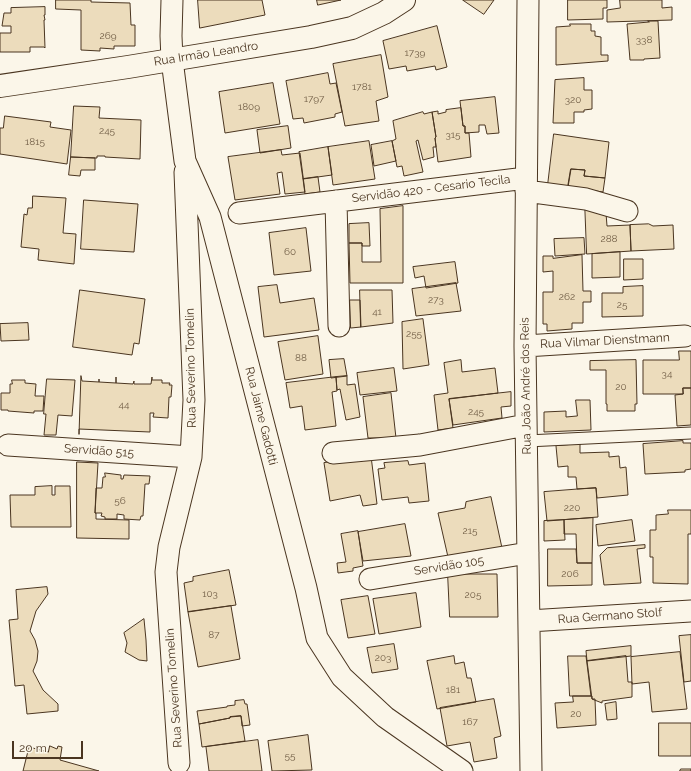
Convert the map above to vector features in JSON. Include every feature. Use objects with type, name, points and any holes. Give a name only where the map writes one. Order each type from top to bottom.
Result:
[{"type":"street","name":"Rua Jaime Gadotti","points":[[172,0],[172,60],[185,161],[210,217],[306,588],[317,638],[342,677],[385,717],[462,771]]},
{"type":"street","name":"Rua Irmão Leandro","points":[[0,86],[311,37],[352,28],[384,13],[404,0]]},
{"type":"street","name":"Rua João André dos Reis","points":[[528,0],[525,346],[531,771]]},
{"type":"street","name":"Rua Severino Tomelin","points":[[179,763],[166,572],[169,547],[191,457],[194,400],[185,161]]},
{"type":"street","name":"Servidão 420 - Cesario Tecila","points":[[239,213],[336,201],[526,184],[627,211]]},
{"type":"street","name":"Servidão 420 - Cesario Tecila","points":[[336,201],[339,326]]},
{"type":"street","name":"Rua Vilmar Dienstmann","points":[[525,346],[685,336]]},
{"type":"street","points":[[332,453],[527,433]]},
{"type":"street","name":"Servidão 515","points":[[8,445],[191,457]]},
{"type":"street","name":"Servidão 105","points":[[370,579],[528,553]]},
{"type":"street","name":"Rua Germano Stolf","points":[[529,621],[691,611]]},
{"type":"lane","points":[[527,433],[691,434]]},
{"type":"building","points":[[56,0],[91,0],[91,2],[130,3],[131,25],[135,25],[135,46],[114,46],[114,49],[100,48],[100,51],[81,50],[81,10],[56,9]]},
{"type":"building","points":[[198,0],[262,0],[265,15],[200,28]]},
{"type":"building","points":[[317,0],[341,0],[318,5]]},
{"type":"building","points":[[463,0],[494,0],[484,14]]},
{"type":"building","points":[[568,0],[607,0],[607,8],[603,8],[603,19],[568,20]]},
{"type":"building","points":[[620,0],[662,0],[662,8],[672,7],[672,20],[607,22],[607,10],[620,8]]},
{"type":"building","points":[[45,7],[45,48],[30,47],[30,52],[0,52],[0,33],[11,33],[11,26],[2,26],[4,13],[11,13],[11,8]]},
{"type":"building","points":[[648,21],[658,21],[660,58],[630,60],[627,24],[649,22]]},
{"type":"building","points":[[570,24],[591,24],[591,31],[595,31],[595,36],[601,37],[601,55],[608,55],[608,61],[556,65],[556,27],[570,26]]},
{"type":"building","points":[[437,26],[447,67],[436,70],[435,66],[407,71],[406,66],[389,69],[383,41]]},
{"type":"building","points":[[381,55],[388,97],[376,101],[379,121],[345,126],[333,64]]},
{"type":"building","points":[[328,73],[330,84],[336,83],[342,112],[335,114],[335,117],[304,123],[303,118],[293,119],[286,81]]},
{"type":"building","points":[[584,78],[584,90],[592,90],[592,109],[584,110],[584,112],[574,112],[574,123],[553,123],[555,80]]},
{"type":"building","points":[[273,83],[280,124],[225,133],[219,92]]},
{"type":"building","points":[[495,97],[499,133],[487,134],[485,125],[479,125],[479,132],[465,133],[460,101]]},
{"type":"building","points":[[74,106],[100,107],[99,118],[141,120],[140,159],[105,156],[97,156],[97,158],[71,157]]},
{"type":"building","points":[[461,108],[465,133],[469,133],[471,157],[438,162],[432,112],[438,111],[438,114],[446,112],[446,110]]},
{"type":"building","points":[[423,112],[424,114],[432,112],[436,137],[436,147],[433,147],[434,157],[423,160],[418,140],[416,141],[423,172],[404,176],[402,166],[397,167],[392,141],[396,139],[393,121]]},
{"type":"building","points":[[5,116],[51,122],[50,127],[71,130],[67,164],[0,154],[0,128],[3,128]]},
{"type":"building","points":[[288,126],[291,148],[260,153],[257,130]]},
{"type":"building","points":[[554,134],[609,142],[605,178],[584,176],[585,170],[571,169],[568,187],[548,185]]},
{"type":"building","points":[[369,141],[375,179],[333,185],[328,147]]},
{"type":"building","points":[[392,141],[396,161],[374,166],[371,145]]},
{"type":"building","points":[[328,147],[332,175],[303,179],[299,152]]},
{"type":"building","points":[[281,150],[282,155],[300,153],[305,192],[285,194],[282,172],[277,173],[280,194],[235,200],[228,157]]},
{"type":"building","points":[[71,157],[95,158],[95,170],[81,170],[80,176],[69,175]]},
{"type":"building","points":[[571,169],[585,170],[584,176],[605,178],[603,192],[568,187]]},
{"type":"building","points":[[318,177],[320,192],[305,194],[303,179]]},
{"type":"building","points":[[33,196],[66,198],[63,233],[76,234],[74,264],[38,260],[39,249],[21,247],[24,214],[27,215],[28,208],[32,208]]},
{"type":"building","points":[[84,200],[138,204],[134,252],[81,249]]},
{"type":"building","points":[[585,203],[606,213],[607,226],[630,225],[631,251],[587,254]]},
{"type":"building","points":[[403,206],[403,283],[350,283],[349,243],[362,243],[362,262],[381,262],[380,209]]},
{"type":"building","points":[[369,223],[370,246],[362,246],[362,243],[349,243],[349,224]]},
{"type":"building","points":[[649,224],[653,226],[673,225],[674,249],[631,251],[630,225]]},
{"type":"building","points":[[306,228],[311,271],[274,275],[269,233]]},
{"type":"building","points":[[584,238],[585,254],[555,256],[554,239]]},
{"type":"building","points":[[620,252],[620,277],[592,278],[592,254]]},
{"type":"building","points":[[582,255],[583,291],[591,291],[591,302],[583,302],[583,323],[572,323],[572,329],[547,331],[547,324],[543,324],[543,292],[553,292],[553,271],[543,272],[543,256],[553,256],[553,258]]},
{"type":"building","points":[[624,259],[643,259],[643,279],[624,280]]},
{"type":"building","points":[[455,262],[458,283],[426,288],[424,276],[415,278],[413,267]]},
{"type":"building","points":[[456,283],[461,311],[416,316],[412,289]]},
{"type":"building","points":[[277,285],[280,303],[314,298],[319,330],[264,337],[258,287]]},
{"type":"building","points":[[643,286],[643,316],[602,317],[602,293],[623,293],[623,287]]},
{"type":"building","points":[[80,290],[145,299],[139,344],[134,343],[132,355],[73,347]]},
{"type":"building","points":[[360,290],[392,290],[393,323],[361,327]]},
{"type":"building","points":[[350,300],[360,300],[361,327],[351,328]]},
{"type":"building","points":[[423,319],[429,365],[403,369],[402,322]]},
{"type":"building","points":[[28,323],[29,340],[1,341],[0,324]]},
{"type":"building","points":[[318,336],[323,374],[285,380],[278,342]]},
{"type":"building","points":[[679,351],[691,351],[691,388],[683,388],[683,394],[643,394],[643,360],[679,360]]},
{"type":"building","points":[[344,359],[347,376],[331,378],[329,360]]},
{"type":"building","points":[[461,360],[462,372],[495,368],[498,393],[449,399],[453,428],[438,430],[434,395],[448,393],[444,363]]},
{"type":"building","points":[[636,360],[637,404],[635,404],[635,411],[607,411],[606,370],[590,370],[590,361]]},
{"type":"building","points":[[394,368],[397,391],[360,395],[357,373]]},
{"type":"building","points":[[81,376],[82,381],[133,384],[134,381],[134,384],[151,384],[152,377],[152,380],[162,380],[162,383],[170,383],[169,385],[172,385],[171,397],[169,397],[168,418],[153,417],[154,413],[150,413],[150,432],[79,429]]},
{"type":"building","points":[[347,376],[347,385],[355,384],[360,417],[346,420],[340,389],[337,390],[336,377]]},
{"type":"building","points":[[336,377],[337,391],[332,392],[336,426],[305,430],[302,406],[290,408],[286,383]]},
{"type":"building","points":[[47,379],[75,380],[72,416],[58,415],[56,435],[44,435]]},
{"type":"building","points":[[12,380],[25,380],[25,383],[36,384],[35,396],[44,396],[43,411],[34,411],[34,413],[1,410],[1,393],[10,393],[10,384],[12,384]]},
{"type":"building","points":[[683,388],[691,388],[691,425],[677,426],[675,395],[683,394]]},
{"type":"building","points":[[511,392],[511,406],[501,407],[502,418],[453,425],[449,399]]},
{"type":"building","points":[[391,393],[396,438],[368,438],[363,397]]},
{"type":"building","points":[[576,400],[590,400],[591,430],[544,432],[544,412],[566,411],[566,417],[577,416]]},
{"type":"building","points":[[683,441],[683,443],[691,443],[691,469],[685,470],[685,472],[645,474],[643,444]]},
{"type":"building","points":[[580,444],[580,453],[609,452],[609,457],[619,456],[620,468],[626,467],[628,495],[597,498],[596,488],[577,489],[576,477],[568,477],[568,466],[558,467],[556,446]]},
{"type":"building","points":[[371,456],[377,504],[363,506],[360,495],[330,501],[324,463]]},
{"type":"building","points":[[408,461],[409,465],[425,463],[429,501],[409,503],[408,497],[382,500],[378,469],[385,468],[384,463]]},
{"type":"building","points":[[77,462],[98,463],[95,513],[96,519],[129,520],[129,539],[77,538]]},
{"type":"building","points":[[105,473],[121,475],[121,479],[123,479],[124,475],[150,476],[149,484],[145,484],[143,516],[141,516],[140,520],[124,519],[124,515],[117,514],[117,519],[105,519],[105,517],[101,516],[102,513],[95,513],[96,488],[102,488]]},
{"type":"building","points":[[52,486],[52,495],[55,495],[55,486],[70,486],[71,527],[11,527],[10,495],[35,495],[35,487]]},
{"type":"building","points":[[596,488],[598,517],[547,521],[544,492]]},
{"type":"building","points":[[491,497],[502,548],[448,557],[438,513],[465,508],[466,502]]},
{"type":"building","points":[[668,510],[691,510],[691,534],[688,534],[688,584],[653,583],[653,557],[650,557],[650,530],[656,530],[656,515],[668,514]]},
{"type":"building","points":[[593,518],[592,563],[577,563],[576,534],[564,534],[564,520]]},
{"type":"building","points":[[564,520],[565,540],[544,541],[544,521]]},
{"type":"building","points":[[632,520],[635,541],[598,546],[596,525]]},
{"type":"building","points":[[405,524],[411,556],[363,561],[358,532]]},
{"type":"building","points":[[358,531],[363,566],[353,568],[353,571],[338,573],[337,563],[346,562],[341,534]]},
{"type":"building","points":[[645,545],[645,548],[637,549],[641,583],[604,585],[600,555],[607,548]]},
{"type":"building","points":[[548,549],[576,549],[577,563],[592,563],[592,585],[548,586]]},
{"type":"building","points":[[229,570],[236,605],[188,612],[184,583],[193,581],[193,577]]},
{"type":"building","points":[[448,574],[497,574],[498,617],[450,617]]},
{"type":"building","points":[[47,587],[48,594],[36,611],[30,631],[35,640],[38,651],[37,661],[33,671],[43,690],[58,704],[58,711],[27,714],[24,685],[15,686],[9,620],[18,619],[16,590]]},
{"type":"building","points":[[416,593],[421,627],[379,634],[373,599]]},
{"type":"building","points":[[368,596],[375,634],[348,638],[341,600]]},
{"type":"building","points":[[231,606],[240,659],[198,667],[188,612]]},
{"type":"building","points":[[144,619],[147,661],[139,660],[125,652],[127,643],[124,633]]},
{"type":"building","points":[[691,635],[691,681],[684,682],[679,636]]},
{"type":"building","points":[[394,644],[398,669],[372,673],[367,648]]},
{"type":"building","points":[[631,646],[631,656],[587,661],[586,651]]},
{"type":"building","points":[[680,652],[687,709],[652,712],[649,682],[632,684],[631,657]]},
{"type":"building","points":[[454,656],[455,664],[464,662],[467,678],[471,678],[476,702],[437,709],[427,661]]},
{"type":"building","points":[[568,656],[586,656],[591,696],[570,696]]},
{"type":"building","points":[[626,656],[628,682],[632,682],[632,697],[602,701],[602,703],[592,699],[587,661]]},
{"type":"building","points":[[573,696],[592,696],[592,699],[595,699],[596,725],[557,728],[555,703],[573,702]]},
{"type":"building","points":[[494,699],[501,736],[494,738],[497,758],[474,762],[470,742],[447,746],[440,708]]},
{"type":"building","points":[[244,700],[245,704],[247,704],[250,725],[242,726],[241,716],[199,724],[197,711],[227,707],[235,705],[235,701]]},
{"type":"building","points":[[616,702],[617,719],[607,720],[605,704]]},
{"type":"building","points":[[241,716],[245,741],[202,747],[199,724]]},
{"type":"building","points":[[659,723],[691,723],[691,756],[659,756]]},
{"type":"building","points":[[308,735],[312,770],[272,771],[268,741]]},
{"type":"building","points":[[258,740],[262,771],[209,771],[206,747]]},
{"type":"building","points":[[50,746],[57,749],[58,746],[62,747],[60,760],[99,771],[23,771],[29,747],[48,752]]},
{"type":"building","points":[[681,769],[691,769],[691,771],[680,771]]}]
